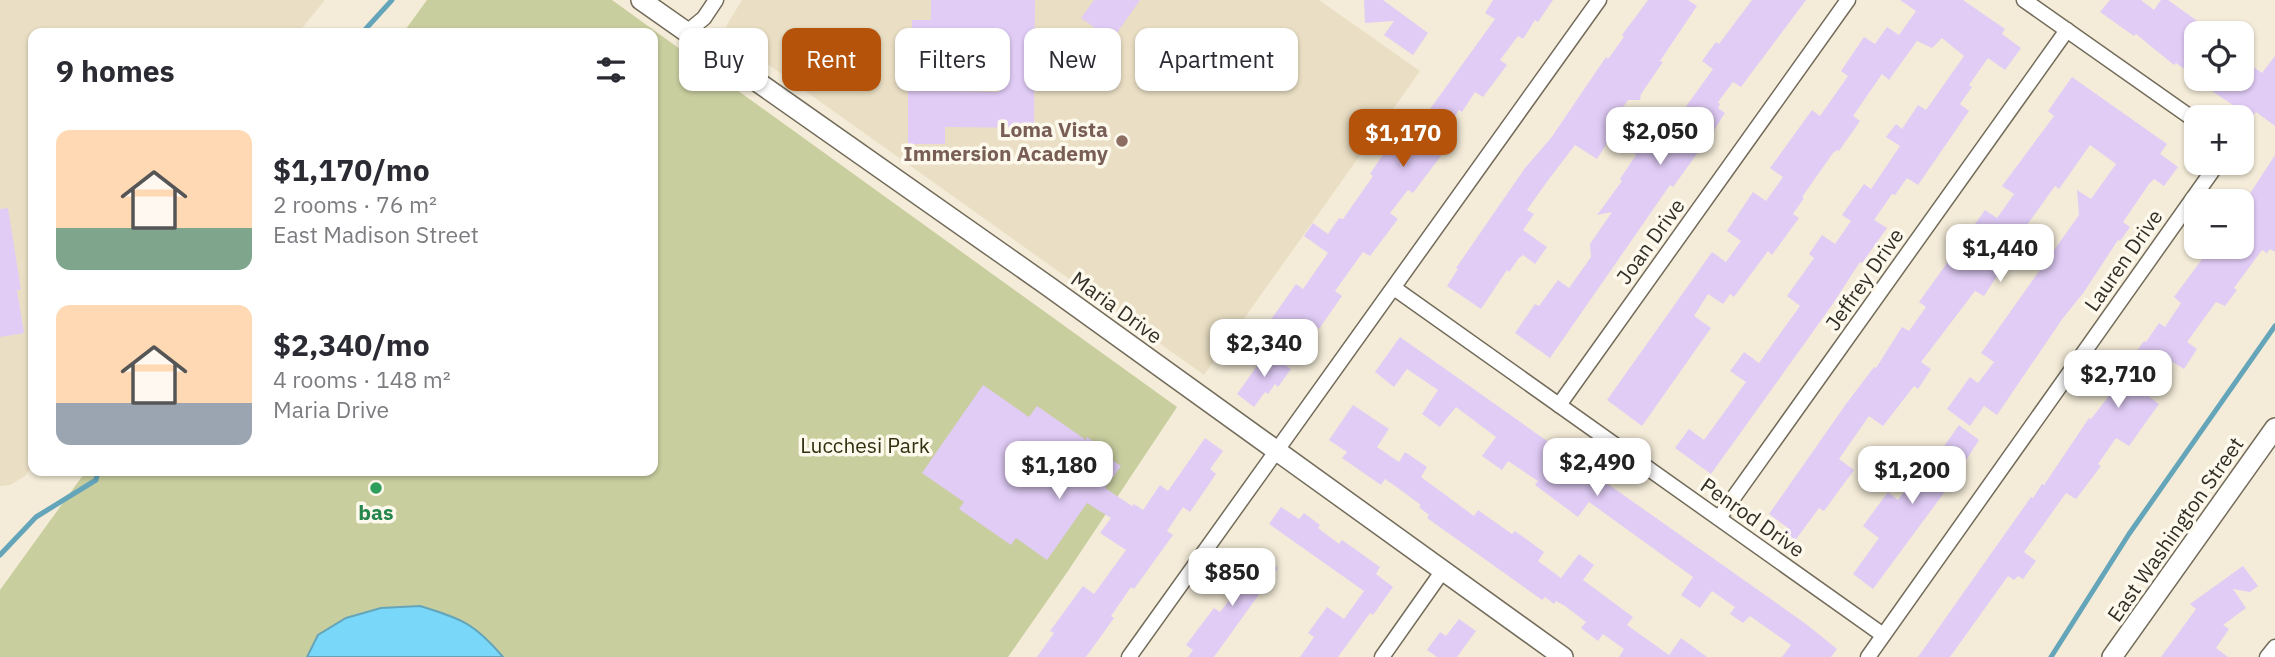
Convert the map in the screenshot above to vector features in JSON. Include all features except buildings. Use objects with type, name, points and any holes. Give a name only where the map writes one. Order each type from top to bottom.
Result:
[{"type":"street","name":"Maria Drive","points":[[641,0],[681,28]]},
{"type":"street","points":[[692,28],[704,18],[716,0]]},
{"type":"street","points":[[1129,657],[1599,0]]},
{"type":"street","name":"Joan Drive","points":[[1559,405],[1848,0]]},
{"type":"street","points":[[2024,0],[2184,113]]},
{"type":"street","name":"Jeffrey Drive","points":[[1719,518],[2067,30]]},
{"type":"street","name":"Maria Drive","points":[[768,89],[1048,286],[1563,657]]},
{"type":"street","name":"Lauren Drive","points":[[1868,657],[2209,175]]},
{"type":"street","name":"Penrod Drive","points":[[1394,288],[1883,635]]},
{"type":"street","name":"East Washington Street","points":[[2112,657],[2275,428]]},
{"type":"street","points":[[1382,657],[1444,569]]},
{"type":"street","points":[[2267,657],[2275,647]]},
{"type":"shaded area","points":[[0,0],[325,0],[302,28],[28,28],[28,472],[10,485],[0,486]]},
{"type":"shaded area","name":"Loma Vista Immersion Academy","points":[[742,0],[1319,0],[1420,71],[1204,375],[805,91],[881,91],[881,28],[782,28],[782,75],[768,65],[768,28],[726,26]]},
{"type":"green space","name":"Lucchesi Park","points":[[427,0],[612,0],[651,28],[407,28]]},
{"type":"green space","name":"Lucchesi Park","points":[[658,33],[679,48],[679,91],[738,91],[1177,407],[1008,657],[0,657],[0,590],[82,476],[658,476]]},
{"type":"water","points":[[420,606],[447,615],[475,629],[503,657],[307,657],[318,635],[346,618],[381,608]]},
{"type":"waterway","points":[[367,28],[392,0]]},
{"type":"waterway","points":[[2051,657],[2129,534],[2275,326]]},
{"type":"waterway","points":[[0,555],[36,517],[96,480],[97,476]]},
{"type":"place","name":"Loma Vista Immersion Academy","points":[[1122,141]]},
{"type":"place","name":"bas","points":[[376,488]]}]
